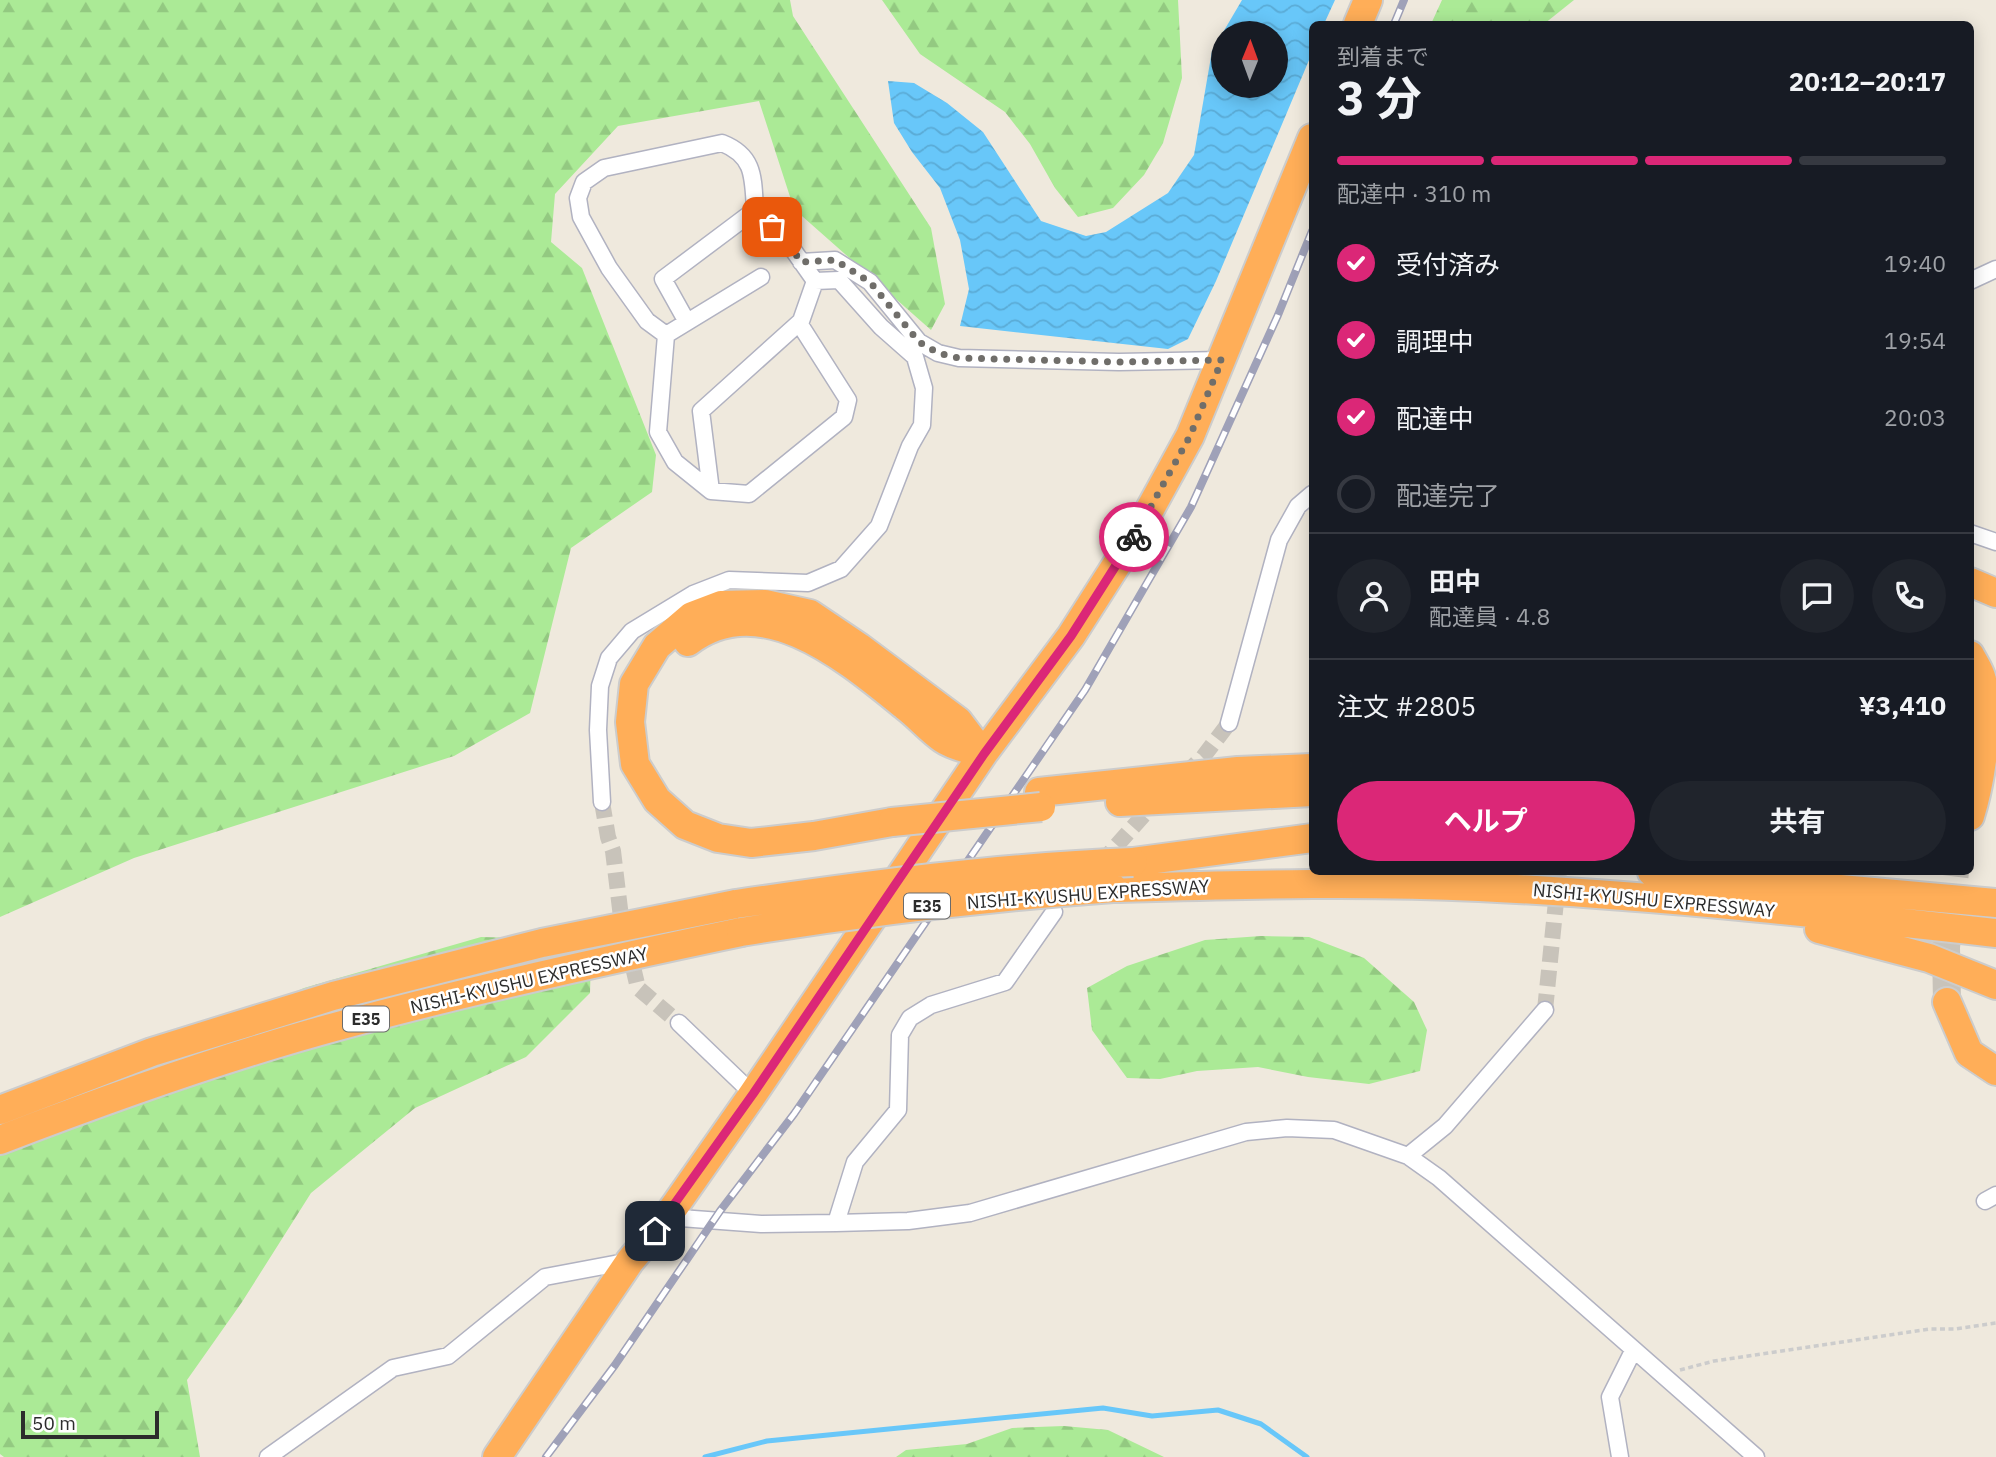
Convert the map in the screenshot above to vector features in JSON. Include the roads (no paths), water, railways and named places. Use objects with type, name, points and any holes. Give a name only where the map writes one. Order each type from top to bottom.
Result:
[{"type":"highway","points":[[1359,21],[1368,0]]},
{"type":"highway","points":[[497,1457],[630,1261],[667,1217],[753,1094],[984,754],[1071,636],[1138,531],[1190,436],[1309,145]]},
{"type":"highway","points":[[1974,584],[1996,593]]},
{"type":"highway","points":[[984,754],[958,721],[859,647],[810,614],[765,604],[722,605],[692,616],[657,646],[634,684],[630,722],[635,764],[657,800],[685,825],[718,838],[751,843],[814,836],[893,815],[1040,800],[1238,771],[1309,768]]},
{"type":"highway","points":[[1974,663],[1982,680],[1986,725],[1974,805]]},
{"type":"highway","points":[[1040,800],[1309,792]]},
{"type":"highway","points":[[1133,862],[1309,838]]},
{"type":"highway","name":"NISHI-KYUSHU EXPRESSWAY","points":[[0,1110],[152,1052],[333,996],[542,943],[736,904],[855,887],[1045,866],[1309,857]]},
{"type":"highway","name":"NISHI-KYUSHU EXPRESSWAY","points":[[1685,875],[1996,903]]},
{"type":"highway","name":"NISHI-KYUSHU EXPRESSWAY","points":[[0,1140],[160,1081],[341,1025],[549,972],[741,932],[977,900],[1113,888],[1370,885],[1476,887],[1731,904],[1996,933]]},
{"type":"highway","points":[[1580,893],[1830,931],[1929,958],[1996,985]]},
{"type":"highway","points":[[1947,1002],[1969,1053],[1996,1071]]},
{"type":"street","points":[[666,335],[647,321],[609,268],[581,217],[578,198],[583,182],[604,167],[722,143],[736,148],[747,160],[753,177],[755,210],[789,244],[815,281]]},
{"type":"street","points":[[687,322],[663,279],[755,210]]},
{"type":"street","points":[[801,262],[835,260],[870,282],[919,342],[938,353],[959,358],[1119,362],[1222,360]]},
{"type":"street","points":[[1974,279],[1996,269]]},
{"type":"street","points":[[666,335],[761,278]]},
{"type":"street","points":[[602,802],[598,730],[600,685],[609,658],[624,640],[632,631],[656,615],[693,594],[729,580],[808,583],[841,569],[880,526],[910,446],[922,425],[924,388],[915,357],[881,327],[839,280],[815,281]]},
{"type":"street","points":[[710,491],[701,411],[799,323],[815,281]]},
{"type":"street","points":[[666,335],[658,432],[675,462],[710,491],[749,494],[844,417],[848,400],[799,323]]},
{"type":"street","points":[[1229,723],[1279,540],[1298,506],[1309,497]]},
{"type":"street","points":[[1974,534],[1996,542]]},
{"type":"street","points":[[836,1223],[855,1162],[898,1110],[901,1035],[910,1018],[931,1005],[1005,982],[1054,912]]},
{"type":"street","points":[[1408,1156],[1445,1126],[1545,1010]]},
{"type":"street","points":[[679,1023],[753,1094]]},
{"type":"street","points":[[667,1217],[761,1224],[908,1221],[970,1213],[1246,1132],[1287,1128],[1334,1130],[1408,1156],[1439,1178],[1756,1457]]},
{"type":"street","points":[[268,1457],[393,1368],[448,1356],[545,1277],[630,1261]]},
{"type":"street","points":[[1620,1457],[1610,1397],[1633,1351]]},
{"type":"water","points":[[1242,0],[1335,0],[1325,21],[1309,21],[1309,60],[1216,281],[1188,339],[1168,349],[960,326],[969,289],[960,240],[940,188],[894,123],[888,81],[914,83],[947,103],[983,132],[1041,221],[1086,236],[1106,232],[1168,193],[1194,155],[1211,57],[1211,98],[1288,98],[1288,21],[1230,21]]},
{"type":"waterway","points":[[705,1457],[767,1441],[1103,1408],[1152,1416],[1218,1410],[1261,1424],[1307,1457]]},
{"type":"tunnel","points":[[1185,774],[1203,757],[1229,723]]},
{"type":"tunnel","points":[[1101,863],[1158,799]]},
{"type":"tunnel","points":[[602,802],[613,851],[621,917],[638,988],[679,1023]]},
{"type":"tunnel","points":[[1545,1010],[1559,875]]},
{"type":"tunnel","points":[[1947,1002],[1946,947],[1955,875]]},
{"type":"railway","points":[[1395,21],[1404,0]]},
{"type":"railway","points":[[546,1457],[615,1365],[720,1211],[794,1114],[1085,690],[1191,507],[1278,315],[1309,238]]}]
